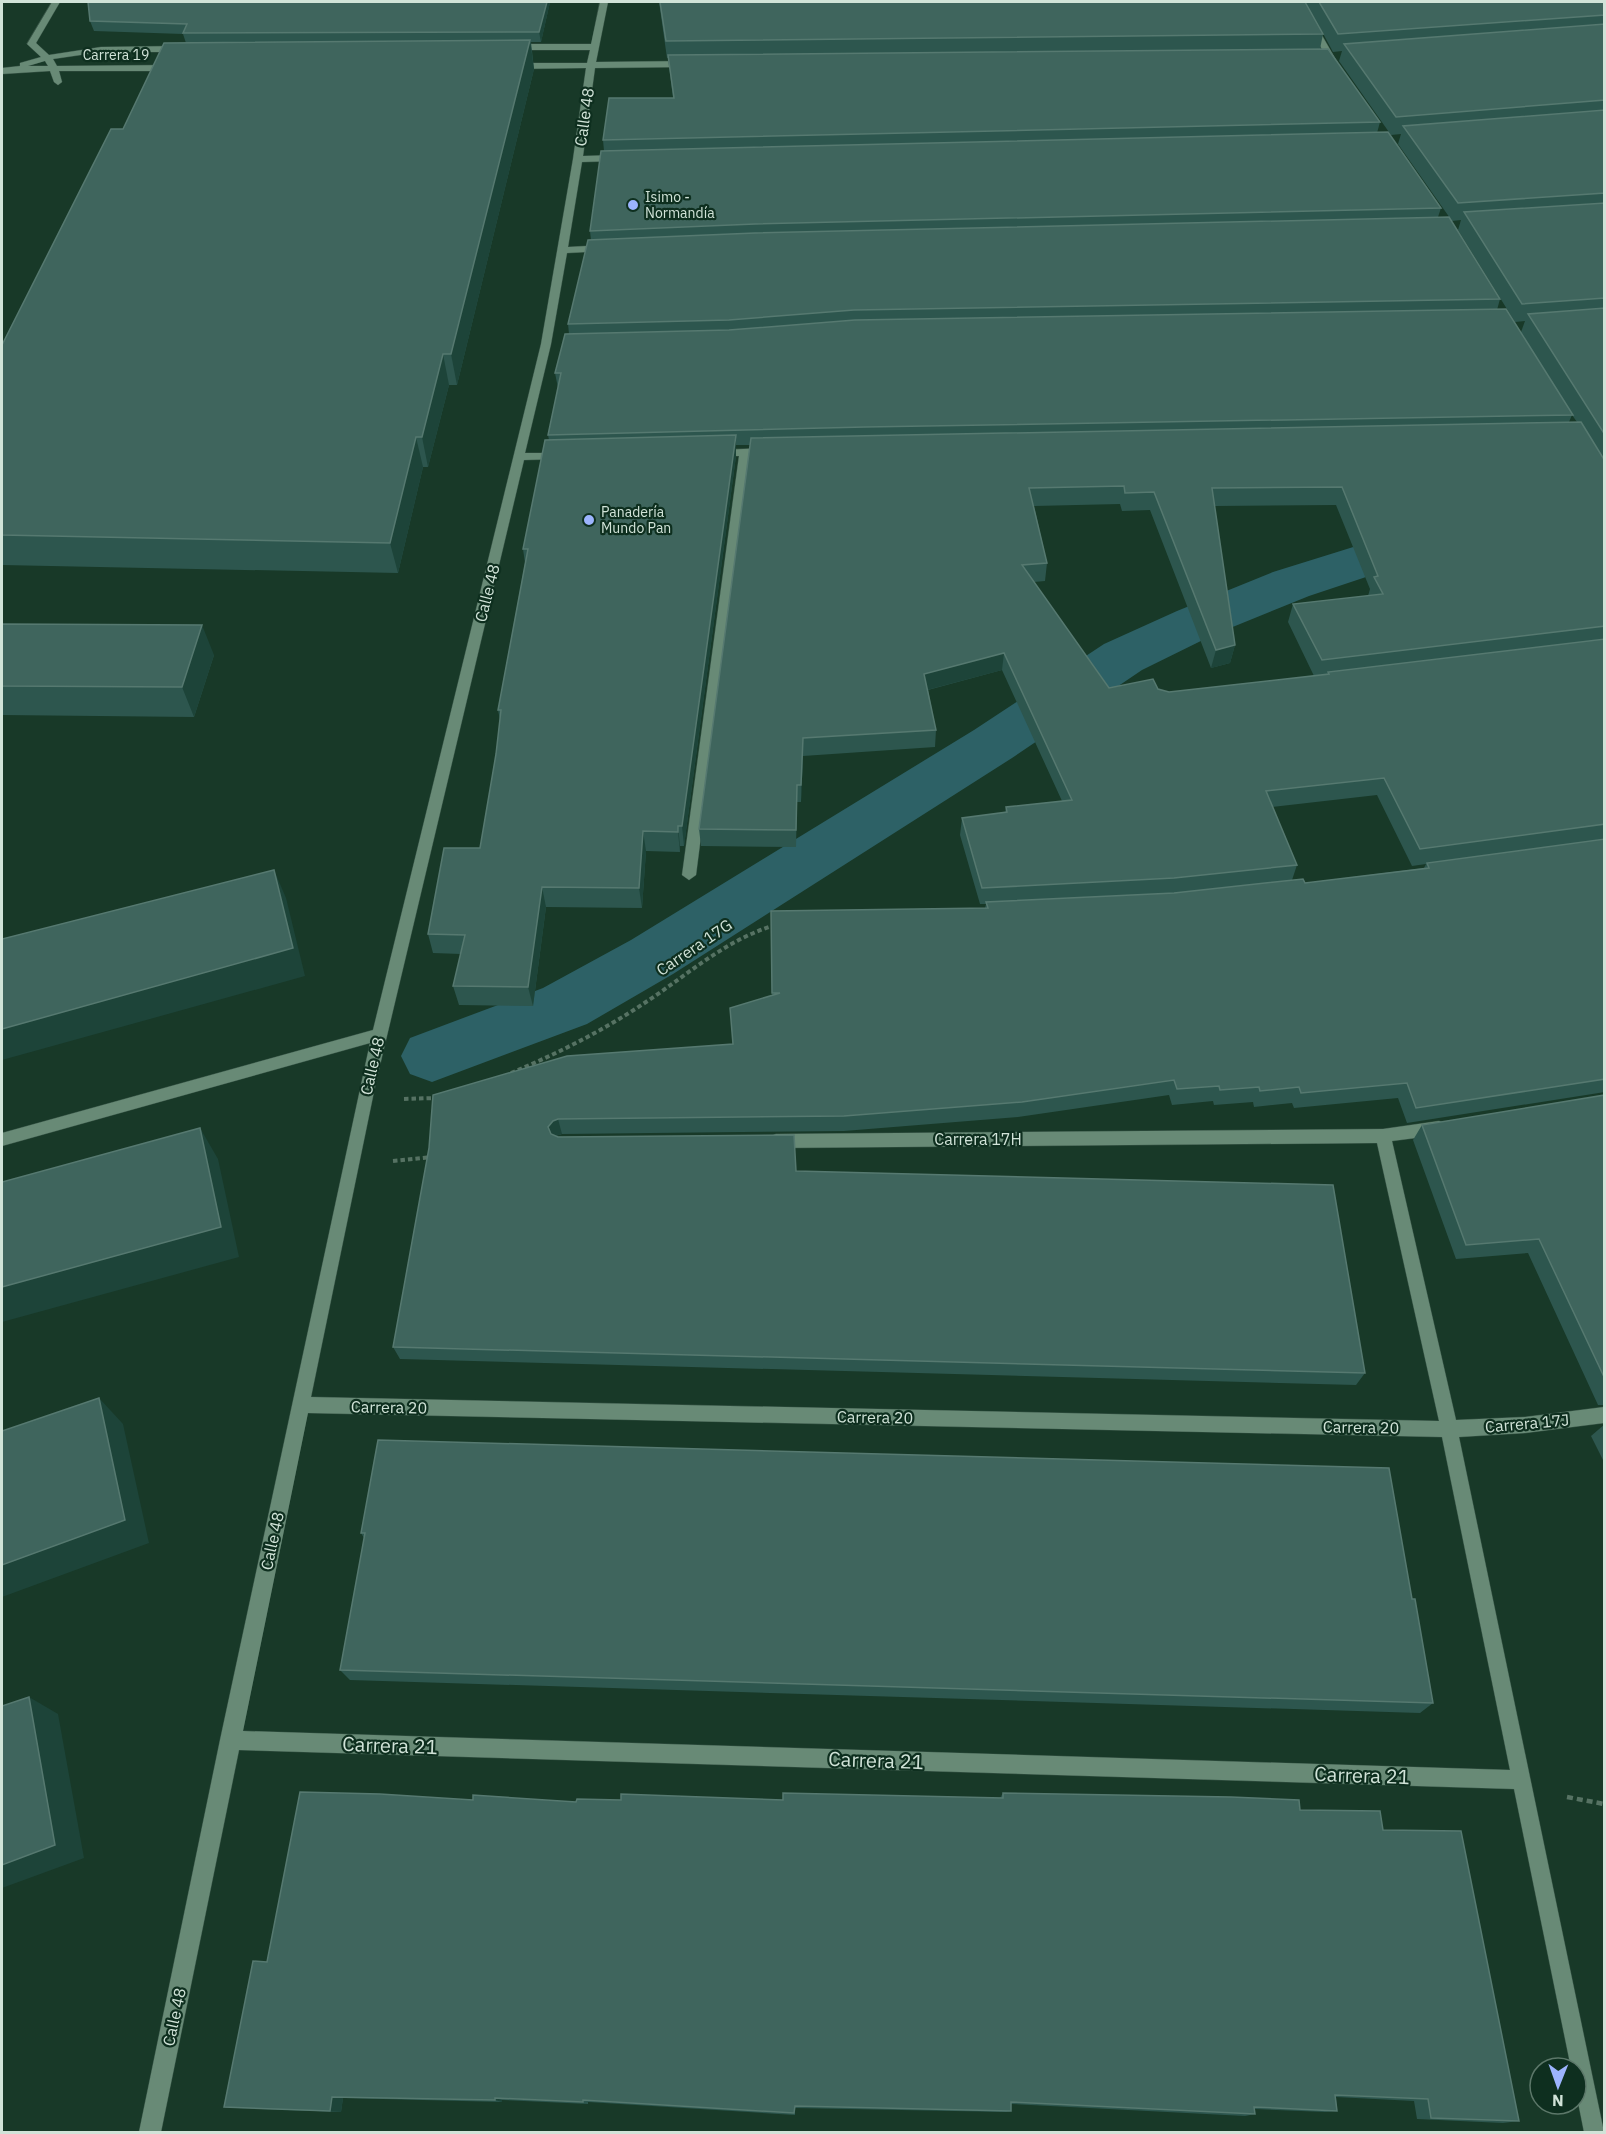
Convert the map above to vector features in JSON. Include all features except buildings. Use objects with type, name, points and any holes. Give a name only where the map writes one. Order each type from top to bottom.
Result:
[{"type":"street","points":[[56,2],[31,44],[47,56],[55,68],[58,82]]},
{"type":"street","name":"Calle 48","points":[[150,2133],[368,1082],[520,457],[551,344],[591,65],[604,2]]},
{"type":"street","points":[[1299,2],[1329,57],[1342,75]]},
{"type":"street","points":[[500,47],[594,47]]},
{"type":"street","points":[[12,69],[47,56],[87,49],[193,49]]},
{"type":"street","points":[[1317,57],[1341,56]]},
{"type":"street","points":[[507,66],[699,64]]},
{"type":"street","name":"Carrera 19","points":[[2,71],[55,68],[186,68]]},
{"type":"street","points":[[578,159],[624,158]]},
{"type":"street","points":[[563,250],[620,248]]},
{"type":"street","points":[[698,453],[781,451]]},
{"type":"street","points":[[690,875],[745,452]]},
{"type":"street","points":[[520,457],[579,456]]},
{"type":"street","points":[[2,1139],[379,1034]]},
{"type":"street","name":"Carrera 17H","points":[[765,1141],[1383,1136],[1457,1125]]},
{"type":"street","points":[[1383,1136],[1449,1429],[1595,2133]]},
{"type":"street","name":"Carrera 20","points":[[300,1405],[1449,1429]]},
{"type":"street","name":"Carrera 17J","points":[[1449,1429],[1525,1425],[1605,1415]]},
{"type":"street","name":"Carrera 21","points":[[230,1740],[1522,1780]]},
{"type":"path","name":"Carrera 17G","points":[[510,1074],[542,1060],[634,1010],[752,931],[781,924]]},
{"type":"path","points":[[364,1100],[430,1099],[440,1096]]},
{"type":"path","points":[[350,1166],[444,1155]]},
{"type":"waterway","points":[[432,1056],[565,1006],[652,957],[993,744],[1123,657],[1195,623],[1291,584],[1412,545],[1604,493]]},
{"type":"place","name":"Isimo - Normandía","points":[[633,205]]},
{"type":"place","name":"Panadería Mundo Pan","points":[[589,520]]}]
